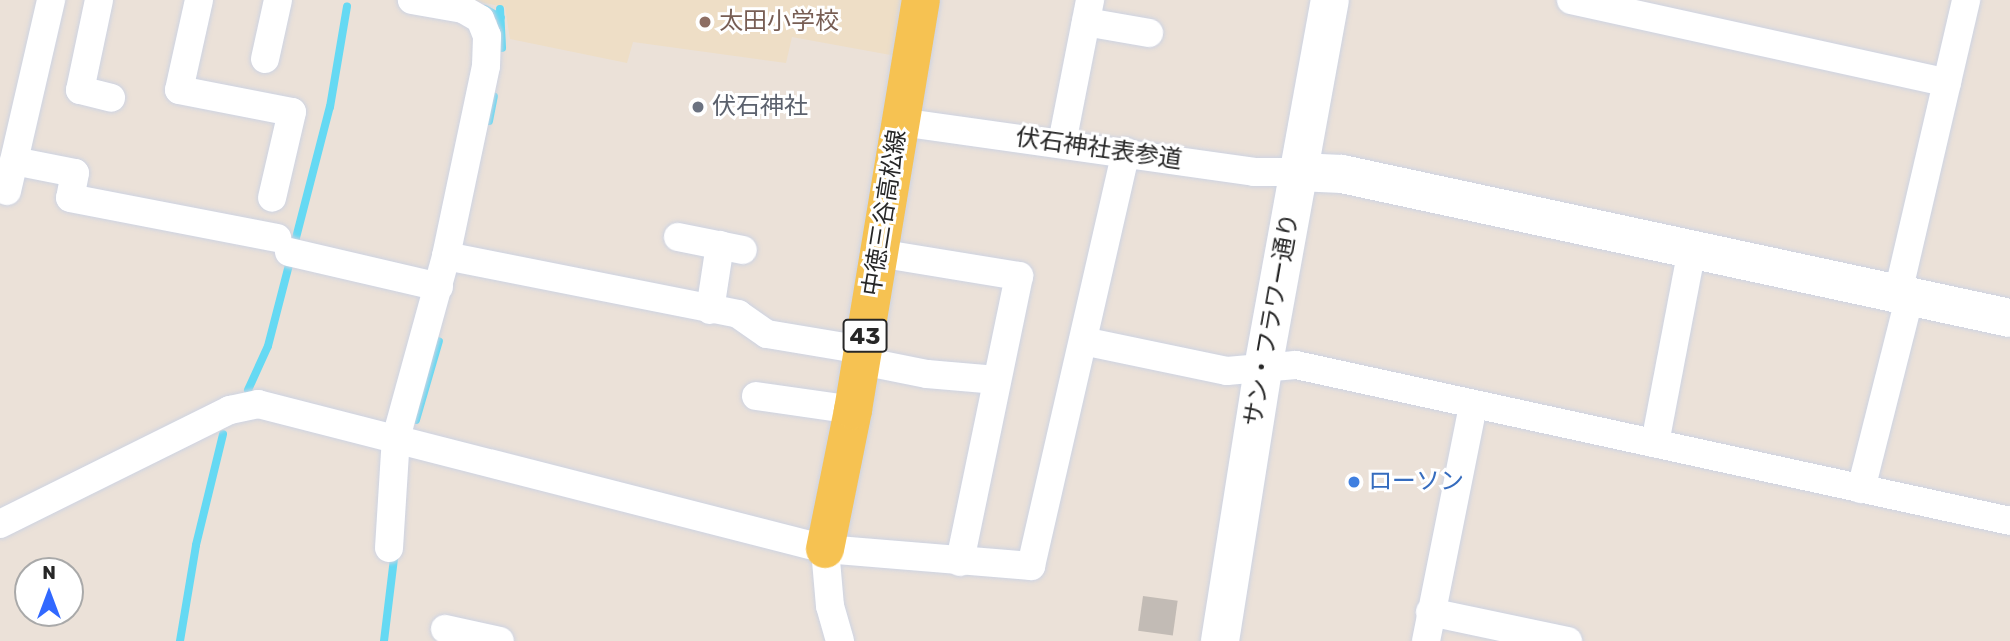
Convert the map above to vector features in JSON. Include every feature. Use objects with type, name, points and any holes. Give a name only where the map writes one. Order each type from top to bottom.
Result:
[{"type":"main road","name":"中徳三谷高松線","points":[[825,549],[853,410],[921,0]]},
{"type":"street","points":[[7,191],[51,0]]},
{"type":"street","points":[[100,0],[80,90],[111,98]]},
{"type":"street","points":[[199,0],[179,90],[292,112],[272,198]]},
{"type":"street","points":[[265,59],[278,0]]},
{"type":"street","points":[[389,548],[396,438],[439,287],[486,66],[487,36],[472,13],[412,0]]},
{"type":"street","name":"サン・フラワー通り","points":[[1220,641],[1263,368],[1330,0]]},
{"type":"street","points":[[1571,0],[1947,83]]},
{"type":"street","points":[[1861,489],[1966,0]]},
{"type":"street","points":[[1062,143],[1088,11],[1149,33]]},
{"type":"street","name":"伏石神社表参道","points":[[900,122],[1254,172],[1298,172]]},
{"type":"street","points":[[0,524],[244,405],[281,409],[825,549],[1031,566],[1126,152]]},
{"type":"street","points":[[14,162],[75,173],[70,198],[283,245],[439,287]]},
{"type":"street","points":[[1298,172],[1342,174],[2010,318]]},
{"type":"street","points":[[678,237],[731,248],[710,310]]},
{"type":"street","points":[[1655,443],[1692,249]]},
{"type":"street","points":[[878,254],[1019,275],[960,562]]},
{"type":"street","points":[[446,256],[738,314],[767,334],[928,374],[997,380]]},
{"type":"street","points":[[1083,341],[1227,371],[1296,365],[1473,406],[2010,521]]},
{"type":"street","points":[[756,396],[853,410]]},
{"type":"street","points":[[1426,641],[1473,406]]},
{"type":"street","points":[[825,549],[830,606],[840,641]]},
{"type":"street","points":[[1430,612],[1567,641]]},
{"type":"street","points":[[445,629],[500,641]]},
{"type":"shaded area","name":"太田小学校","points":[[469,0],[906,0],[896,56],[792,37],[786,63],[633,42],[627,63],[510,39],[505,7]]},
{"type":"building","points":[[1143,596],[1178,601],[1173,636],[1138,631]]},
{"type":"waterway","points":[[248,390],[268,346],[330,107],[347,6]]},
{"type":"waterway","points":[[485,9],[501,18]]},
{"type":"waterway","points":[[500,9],[502,48]]},
{"type":"waterway","points":[[489,121],[494,96]]},
{"type":"waterway","points":[[416,420],[439,341]]},
{"type":"waterway","points":[[180,641],[196,545],[223,434]]},
{"type":"waterway","points":[[384,641],[395,550]]},
{"type":"place","name":"太田小学校","points":[[705,22]]},
{"type":"place","name":"伏石神社","points":[[698,107]]},
{"type":"place","name":"ローソン","points":[[1354,482]]}]
